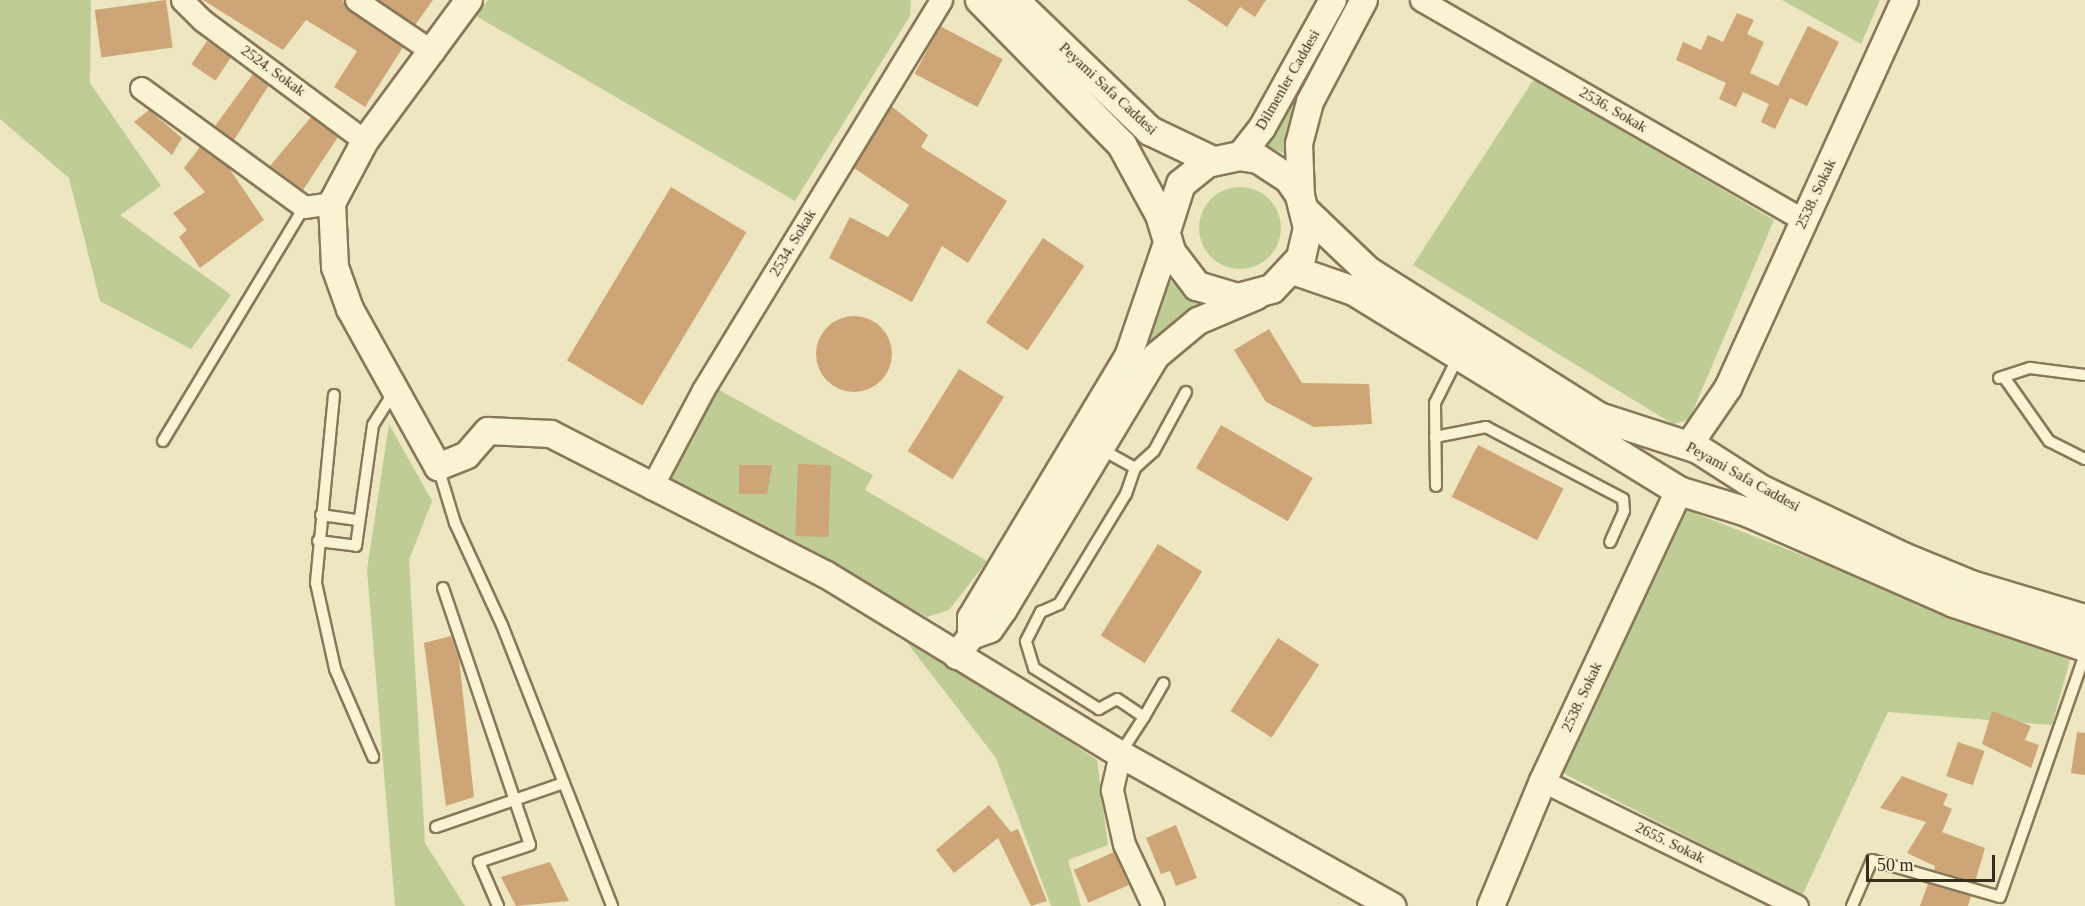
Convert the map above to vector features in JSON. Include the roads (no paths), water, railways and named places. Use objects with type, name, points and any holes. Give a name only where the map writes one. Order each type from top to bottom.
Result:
[{"type":"main road","points":[[980,0],[1122,145],[1167,235],[1181,271],[1197,286],[1216,295],[1259,295],[1293,270],[1306,243],[1304,205],[1275,167],[1226,159],[1181,184],[1167,235]]},
{"type":"main road","name":"Peyami Safa Caddesi","points":[[1014,0],[1150,131],[1226,159]]},
{"type":"main road","name":"Peyami Safa Caddesi","points":[[1304,205],[1368,271],[1484,348],[1599,417],[1694,448],[1772,495],[1903,556],[1974,586],[2085,619]]},
{"type":"main road","name":"Peyami Safa Caddesi","points":[[1293,270],[1354,291],[1458,357],[1683,491],[1954,603],[2085,647]]},
{"type":"main road","points":[[1694,448],[1713,480],[1683,491],[1665,464],[1694,448]]},
{"type":"street","name":"2524. Sokak","points":[[182,0],[202,20],[365,141]]},
{"type":"street","points":[[356,0],[433,52]]},
{"type":"street","points":[[469,0],[433,52],[365,141],[332,203],[330,236],[339,277],[350,309],[438,467],[467,455],[488,431],[520,429],[550,434],[651,488],[964,646],[1120,754],[1392,906]]},
{"type":"street","name":"2534. Sokak","points":[[651,488],[703,390],[941,0]]},
{"type":"street","name":"Dilmenler Caddesi","points":[[1226,159],[1262,128],[1333,0]]},
{"type":"street","name":"Dilmenler Caddesi","points":[[1304,205],[1299,144],[1310,102],[1364,0]]},
{"type":"street","name":"2536. Sokak","points":[[1421,0],[1804,220]]},
{"type":"street","name":"2538. Sokak","points":[[1694,448],[1728,388],[1905,0]]},
{"type":"street","points":[[141,88],[304,207],[332,203]]},
{"type":"street","points":[[964,646],[971,618],[1137,340],[1167,235]]},
{"type":"street","points":[[964,646],[990,629],[1156,356],[1198,321],[1259,295]]},
{"type":"street","name":"2538. Sokak","points":[[1491,906],[1543,781],[1683,491]]},
{"type":"street","points":[[1120,754],[1114,801],[1124,844],[1152,906]]},
{"type":"street","name":"2655. Sokak","points":[[1543,781],[1797,906]]},
{"type":"lane","points":[[163,441],[304,207]]},
{"type":"lane","points":[[1436,486],[1437,395],[1458,357]]},
{"type":"lane","points":[[2085,375],[2030,368],[2002,379],[2049,441],[2085,459]]},
{"type":"lane","points":[[318,541],[356,546],[373,425],[395,390]]},
{"type":"lane","points":[[1144,717],[1117,699],[1099,709],[1034,668],[1025,648],[1031,627],[1041,612],[1059,604],[1126,495],[1134,468],[1154,450],[1186,392]]},
{"type":"lane","points":[[334,394],[318,541],[316,583],[335,669],[373,757]]},
{"type":"lane","points":[[1435,436],[1486,428],[1623,499],[1624,511],[1610,542]]},
{"type":"lane","points":[[1101,449],[1134,468]]},
{"type":"lane","points":[[438,467],[455,523],[564,783],[612,906]]},
{"type":"lane","points":[[321,516],[358,520]]},
{"type":"lane","points":[[443,588],[517,799],[530,845],[480,862],[498,906]]},
{"type":"lane","points":[[1852,906],[1872,860],[2000,897],[2085,654]]},
{"type":"lane","points":[[1120,754],[1164,683]]},
{"type":"lane","points":[[436,827],[564,783]]}]
